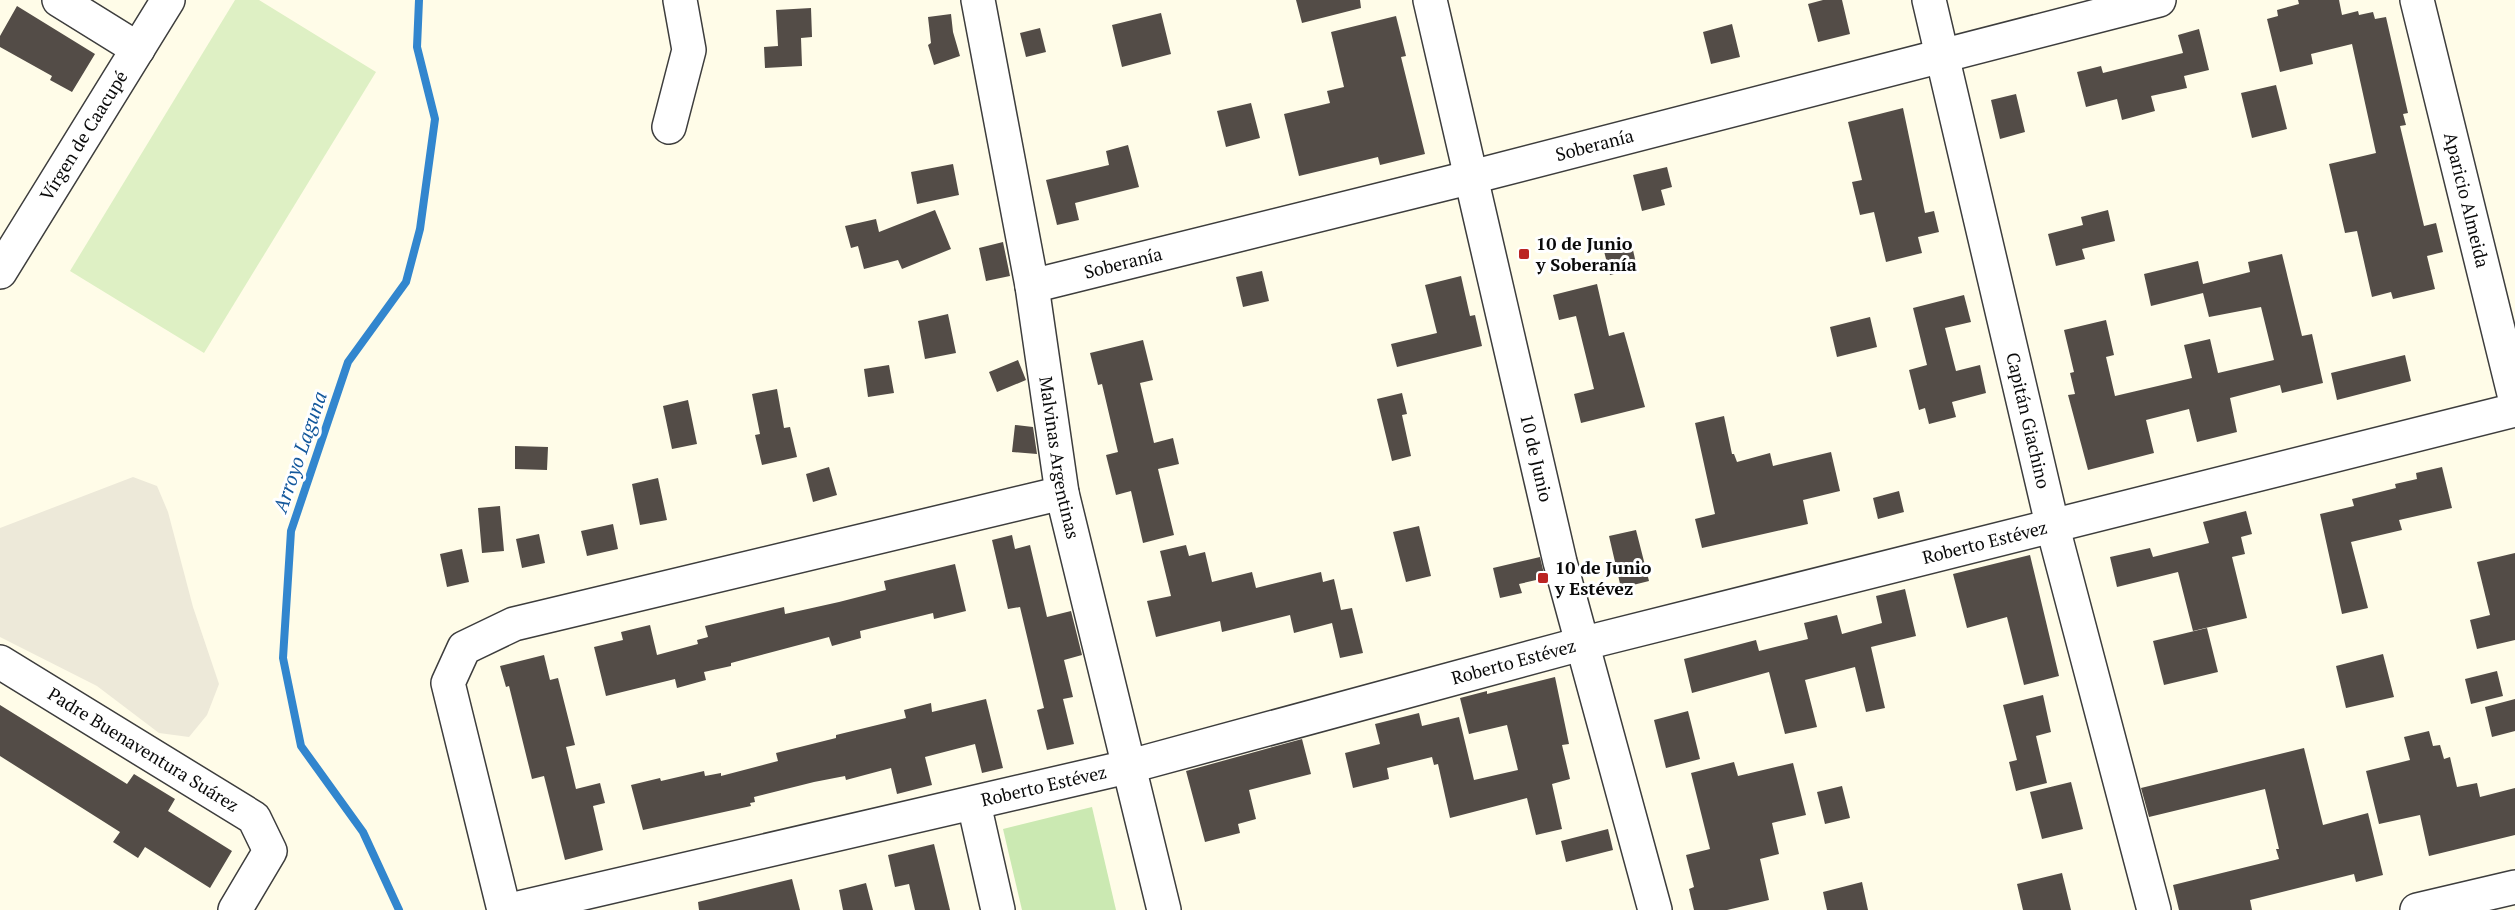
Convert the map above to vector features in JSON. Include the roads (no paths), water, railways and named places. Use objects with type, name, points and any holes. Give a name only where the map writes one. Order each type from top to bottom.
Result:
[{"type":"street","points":[[59,0],[138,49]]},
{"type":"street","name":"Vírgen de Caacupé","points":[[0,272],[168,0]]},
{"type":"street","points":[[669,126],[689,50],[680,0]]},
{"type":"street","name":"Malvinas Argentinas","points":[[978,0],[1032,286],[1062,493],[1127,767],[1164,910]]},
{"type":"street","name":"10 de Junio","points":[[1430,0],[1581,644],[1655,910]]},
{"type":"street","name":"Capitán Giachino","points":[[1929,0],[2052,524],[2154,910]]},
{"type":"street","name":"Soberanía","points":[[1032,286],[1472,177],[2158,0]]},
{"type":"street","name":"Aparicio Almeida","points":[[2417,0],[2515,398]]},
{"type":"street","name":"Roberto Estévez","points":[[510,910],[1127,767],[1581,644],[2052,524],[2515,410]]},
{"type":"street","points":[[504,910],[448,683],[464,648],[514,624],[1062,493]]},
{"type":"street","name":"Padre Buenaventura Suárez","points":[[0,662],[254,818],[270,851],[235,910]]},
{"type":"street","points":[[974,804],[998,910]]},
{"type":"street","points":[[2417,910],[2515,887]]},
{"type":"waterway","name":"Arroyo Laguna","points":[[399,910],[363,832],[301,746],[283,658],[291,531],[348,362],[406,282],[420,229],[435,119],[417,47],[419,0]]},
{"type":"place","name":"10 de Junio y Soberanía","points":[[1524,254]]},
{"type":"place","name":"10 de Junio y Estévez","points":[[1543,578]]}]
